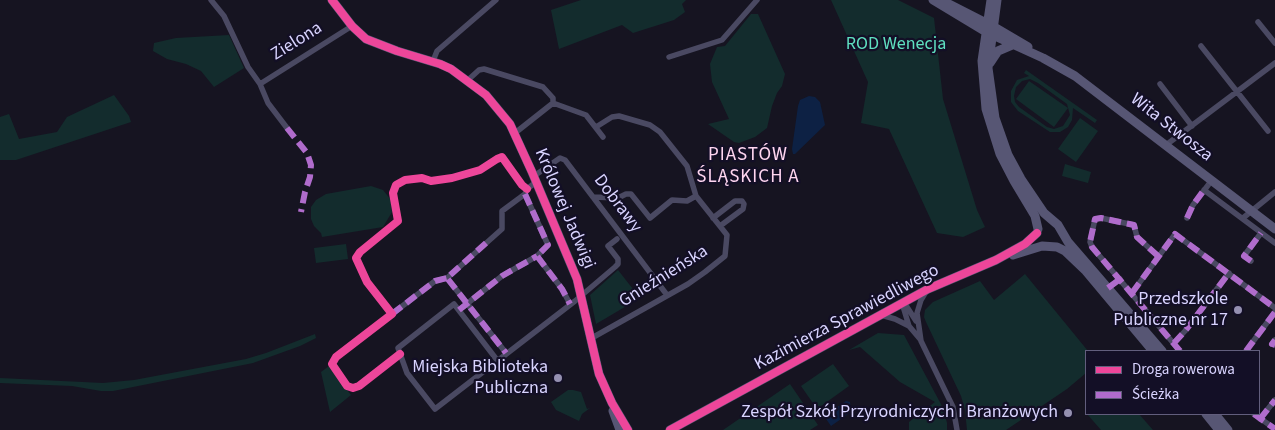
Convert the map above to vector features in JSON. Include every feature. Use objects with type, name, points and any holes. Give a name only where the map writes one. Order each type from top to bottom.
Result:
[{"type":"street","points":[[211,0],[224,16],[248,67],[260,84],[268,103],[287,128]]},
{"type":"street","name":"Zielona","points":[[332,0],[352,26],[366,39],[380,46],[433,61]]},
{"type":"street","points":[[433,61],[437,52],[496,0]]},
{"type":"street","points":[[669,57],[722,40],[757,0]]},
{"type":"street","name":"Wita Stwosza","points":[[933,0],[1027,46],[1042,58]]},
{"type":"street","name":"Wita Stwosza","points":[[940,0],[970,19]]},
{"type":"street","points":[[993,1],[983,12],[970,19],[978,36],[978,57],[985,69],[995,118],[1008,155],[1035,201],[1161,350]]},
{"type":"street","points":[[993,1],[985,69],[986,109],[995,142],[1006,168],[1035,216],[1040,242],[1065,251],[1081,266],[1152,350]]},
{"type":"street","points":[[1258,22],[1275,43]]},
{"type":"street","name":"Zielona","points":[[260,84],[352,26]]},
{"type":"street","name":"Wita Stwosza","points":[[990,29],[1012,45],[1042,58],[1075,76],[1275,229]]},
{"type":"street","points":[[985,69],[998,51],[1012,45]]},
{"type":"street","points":[[1201,46],[1268,131]]},
{"type":"street","name":"Królowej Jadwigi","points":[[433,61],[451,69],[468,80],[495,104],[515,133],[573,269],[582,295],[599,374],[612,404],[626,429]]},
{"type":"street","points":[[1166,145],[1275,63]]},
{"type":"street","points":[[468,80],[479,70],[484,69],[543,87],[553,98],[553,103]]},
{"type":"street","points":[[1160,84],[1192,126]]},
{"type":"street","points":[[553,103],[586,115],[604,137]]},
{"type":"street","points":[[515,133],[553,103]]},
{"type":"street","name":"Gnieźnieńska","points":[[590,339],[696,278],[725,256],[727,235],[696,196],[687,166],[660,132],[650,125],[619,116],[612,117],[596,127]]},
{"type":"street","points":[[392,314],[367,282],[356,258],[360,252],[398,221],[393,193],[396,185],[406,180],[452,178],[480,170],[497,158],[502,158],[526,191],[548,245],[537,256],[502,276],[459,310]]},
{"type":"street","name":"Dobrawy","points":[[535,179],[560,158],[565,160],[667,295]]},
{"type":"street","points":[[497,360],[454,304],[356,388],[347,386],[332,364],[336,357],[435,281],[447,278],[503,228],[502,212],[526,191],[535,179]]},
{"type":"street","points":[[1187,218],[1192,205],[1212,180]]},
{"type":"street","points":[[1204,190],[1275,243]]},
{"type":"street","points":[[1243,218],[1275,192]]},
{"type":"street","points":[[593,197],[618,198],[631,194],[650,218],[672,200],[687,201],[696,196]]},
{"type":"street","name":"Gnieźnieńska","points":[[713,218],[735,201],[742,201],[744,204],[743,209],[720,226]]},
{"type":"street","points":[[1158,256],[1137,237],[1134,225],[1098,218],[1093,223],[1090,242],[1092,247],[1179,350]]},
{"type":"street","points":[[1037,231],[1045,222],[1055,223]]},
{"type":"street","name":"Kazimierza Sprawiedliwego","points":[[670,430],[928,289],[996,260],[1025,244],[1037,231]]},
{"type":"street","points":[[1049,246],[1060,240],[1062,231]]},
{"type":"street","points":[[1251,261],[1244,256],[1261,233]]},
{"type":"street","points":[[1132,293],[1176,234],[1275,308]]},
{"type":"street","points":[[399,351],[407,373],[435,409],[582,295],[618,264],[618,259],[608,246],[617,239]]},
{"type":"street","name":"Kazimierza Sprawiedliwego","points":[[996,260],[1042,246],[1049,246]]},
{"type":"street","points":[[537,256],[562,289],[570,304]]},
{"type":"street","points":[[1174,343],[1229,273]]},
{"type":"street","points":[[447,278],[506,353]]},
{"type":"street","points":[[1108,288],[1120,279]]},
{"type":"street","points":[[921,341],[918,307],[928,289]]},
{"type":"street","points":[[902,303],[907,307],[918,324]]},
{"type":"street","points":[[902,303],[909,326]]},
{"type":"street","points":[[1247,350],[1275,312]]},
{"type":"street","points":[[879,315],[895,318],[909,326],[921,341],[953,407],[958,430]]},
{"type":"street","points":[[1275,340],[1272,344],[1275,345]]},
{"type":"street","points":[[1260,419],[1275,400]]},
{"type":"street","points":[[1207,415],[1219,430]]},
{"type":"street","points":[[1215,415],[1228,430]]},
{"type":"street","points":[[1255,415],[1275,429]]},
{"type":"green space","points":[[581,0],[686,0],[682,4],[685,12],[674,20],[633,33],[622,25],[559,49],[551,10]]},
{"type":"green space","name":"ROD Wenecja","points":[[831,0],[898,0],[934,18],[943,99],[977,210],[985,227],[963,237],[937,233],[889,129],[861,123],[868,82]]},
{"type":"green space","points":[[751,14],[758,14],[785,74],[782,86],[772,106],[767,128],[755,137],[739,143],[734,142],[708,124],[729,119],[712,82],[710,64],[717,47],[725,46]]},
{"type":"green space","points":[[229,35],[244,68],[214,87],[201,71],[186,64],[167,59],[153,51],[154,43],[176,38]]},
{"type":"green space","points":[[1026,70],[1097,120],[1095,123],[1073,108],[1072,120],[1068,127],[1060,132],[1050,132],[1018,111],[1011,102],[1011,91],[1017,80],[1029,76],[1024,73]],"holes":[[[1030,79],[1067,104],[1070,115],[1063,126],[1054,129],[1047,127],[1015,102],[1016,87],[1022,81]]]},
{"type":"green space","points":[[1029,81],[1068,108],[1054,127],[1016,99]]},
{"type":"green space","points":[[114,95],[129,116],[131,122],[16,160],[0,160],[0,117],[9,114],[19,139],[57,132],[67,117]]},
{"type":"green space","points":[[1080,118],[1098,131],[1076,162],[1058,149]]},
{"type":"green space","points":[[1065,164],[1091,172],[1088,183],[1062,176]]},
{"type":"green space","points":[[371,186],[383,190],[391,200],[392,212],[383,227],[322,237],[311,219],[311,207],[316,200],[326,194]]},
{"type":"green space","points":[[346,244],[348,259],[316,263],[314,248]]},
{"type":"green space","points":[[618,270],[640,298],[596,324],[590,295]]},
{"type":"green space","points":[[1025,274],[1087,350],[1085,350],[1085,374],[1067,389],[1006,430],[967,430],[965,410],[961,396],[926,322],[924,317],[925,310],[933,302],[980,281],[994,300]]},
{"type":"green space","points":[[878,333],[904,335],[943,408],[947,430],[909,430],[909,422],[935,402],[900,382],[860,347],[849,350]]},
{"type":"green space","points":[[315,334],[316,338],[300,346],[253,363],[113,391],[72,386],[0,383],[0,378],[103,383],[134,380],[246,359]]},
{"type":"green space","points":[[833,364],[849,386],[817,409],[801,386]]},
{"type":"green space","points":[[329,366],[351,395],[330,412],[321,372]]},
{"type":"green space","points":[[790,384],[818,425],[810,430],[723,430]]},
{"type":"green space","points":[[568,390],[581,392],[587,409],[590,408],[582,414],[579,421],[556,410],[551,402]]},
{"type":"green space","points":[[1088,415],[1140,415],[1153,430],[1101,430]]},
{"type":"water","points":[[809,96],[815,97],[820,102],[825,125],[793,154],[792,149],[798,106],[800,100]]},
{"type":"water","points":[[846,401],[850,402],[851,412],[831,426],[824,416]]},
{"type":"marked path","points":[[287,128],[307,153],[311,165],[310,177],[301,212]]},
{"type":"marked path","points":[[1187,218],[1193,205],[1204,190]]},
{"type":"marked path","points":[[525,194],[548,245],[537,256],[562,289],[570,304]]},
{"type":"marked path","points":[[1158,256],[1137,237],[1134,225],[1101,218],[1095,219],[1090,242],[1092,247],[1179,350]]},
{"type":"marked path","points":[[1251,261],[1244,256],[1261,233]]},
{"type":"marked path","points":[[1132,293],[1175,234],[1275,308]]},
{"type":"marked path","points":[[486,243],[447,278],[506,353]]},
{"type":"marked path","points":[[459,310],[502,276],[537,256]]},
{"type":"marked path","points":[[1174,343],[1229,273]]},
{"type":"marked path","points":[[392,314],[435,281],[447,278]]},
{"type":"marked path","points":[[1108,288],[1120,279]]},
{"type":"marked path","points":[[1247,350],[1275,312]]},
{"type":"marked path","points":[[1275,340],[1272,344],[1275,345]]},
{"type":"marked path","points":[[1260,419],[1275,400]]},
{"type":"marked path","points":[[1255,415],[1275,429]]},
{"type":"cycle path","points":[[332,0],[352,26],[366,39],[451,69],[486,95],[510,124],[577,279],[599,374],[612,403],[628,430]]},
{"type":"cycle path","points":[[400,354],[359,386],[353,388],[347,386],[332,364],[336,357],[392,314],[367,282],[356,258],[360,252],[398,221],[393,193],[396,185],[405,180],[422,178],[431,181],[452,178],[480,170],[502,157],[527,189]]},
{"type":"cycle path","points":[[670,430],[928,289],[996,260],[1025,244],[1037,233]]},
{"type":"place","name":"Przedszkole Publiczne nr 17","points":[[1238,310]]},
{"type":"place","name":"Miejska Biblioteka Publiczna","points":[[558,378]]},
{"type":"place","name":"Zespół Szkół Przyrodniczych i Branżowych","points":[[1068,413]]},
{"type":"district","name":"PIASTÓW ŚLĄSKICH A","points":[[748,167]]}]
